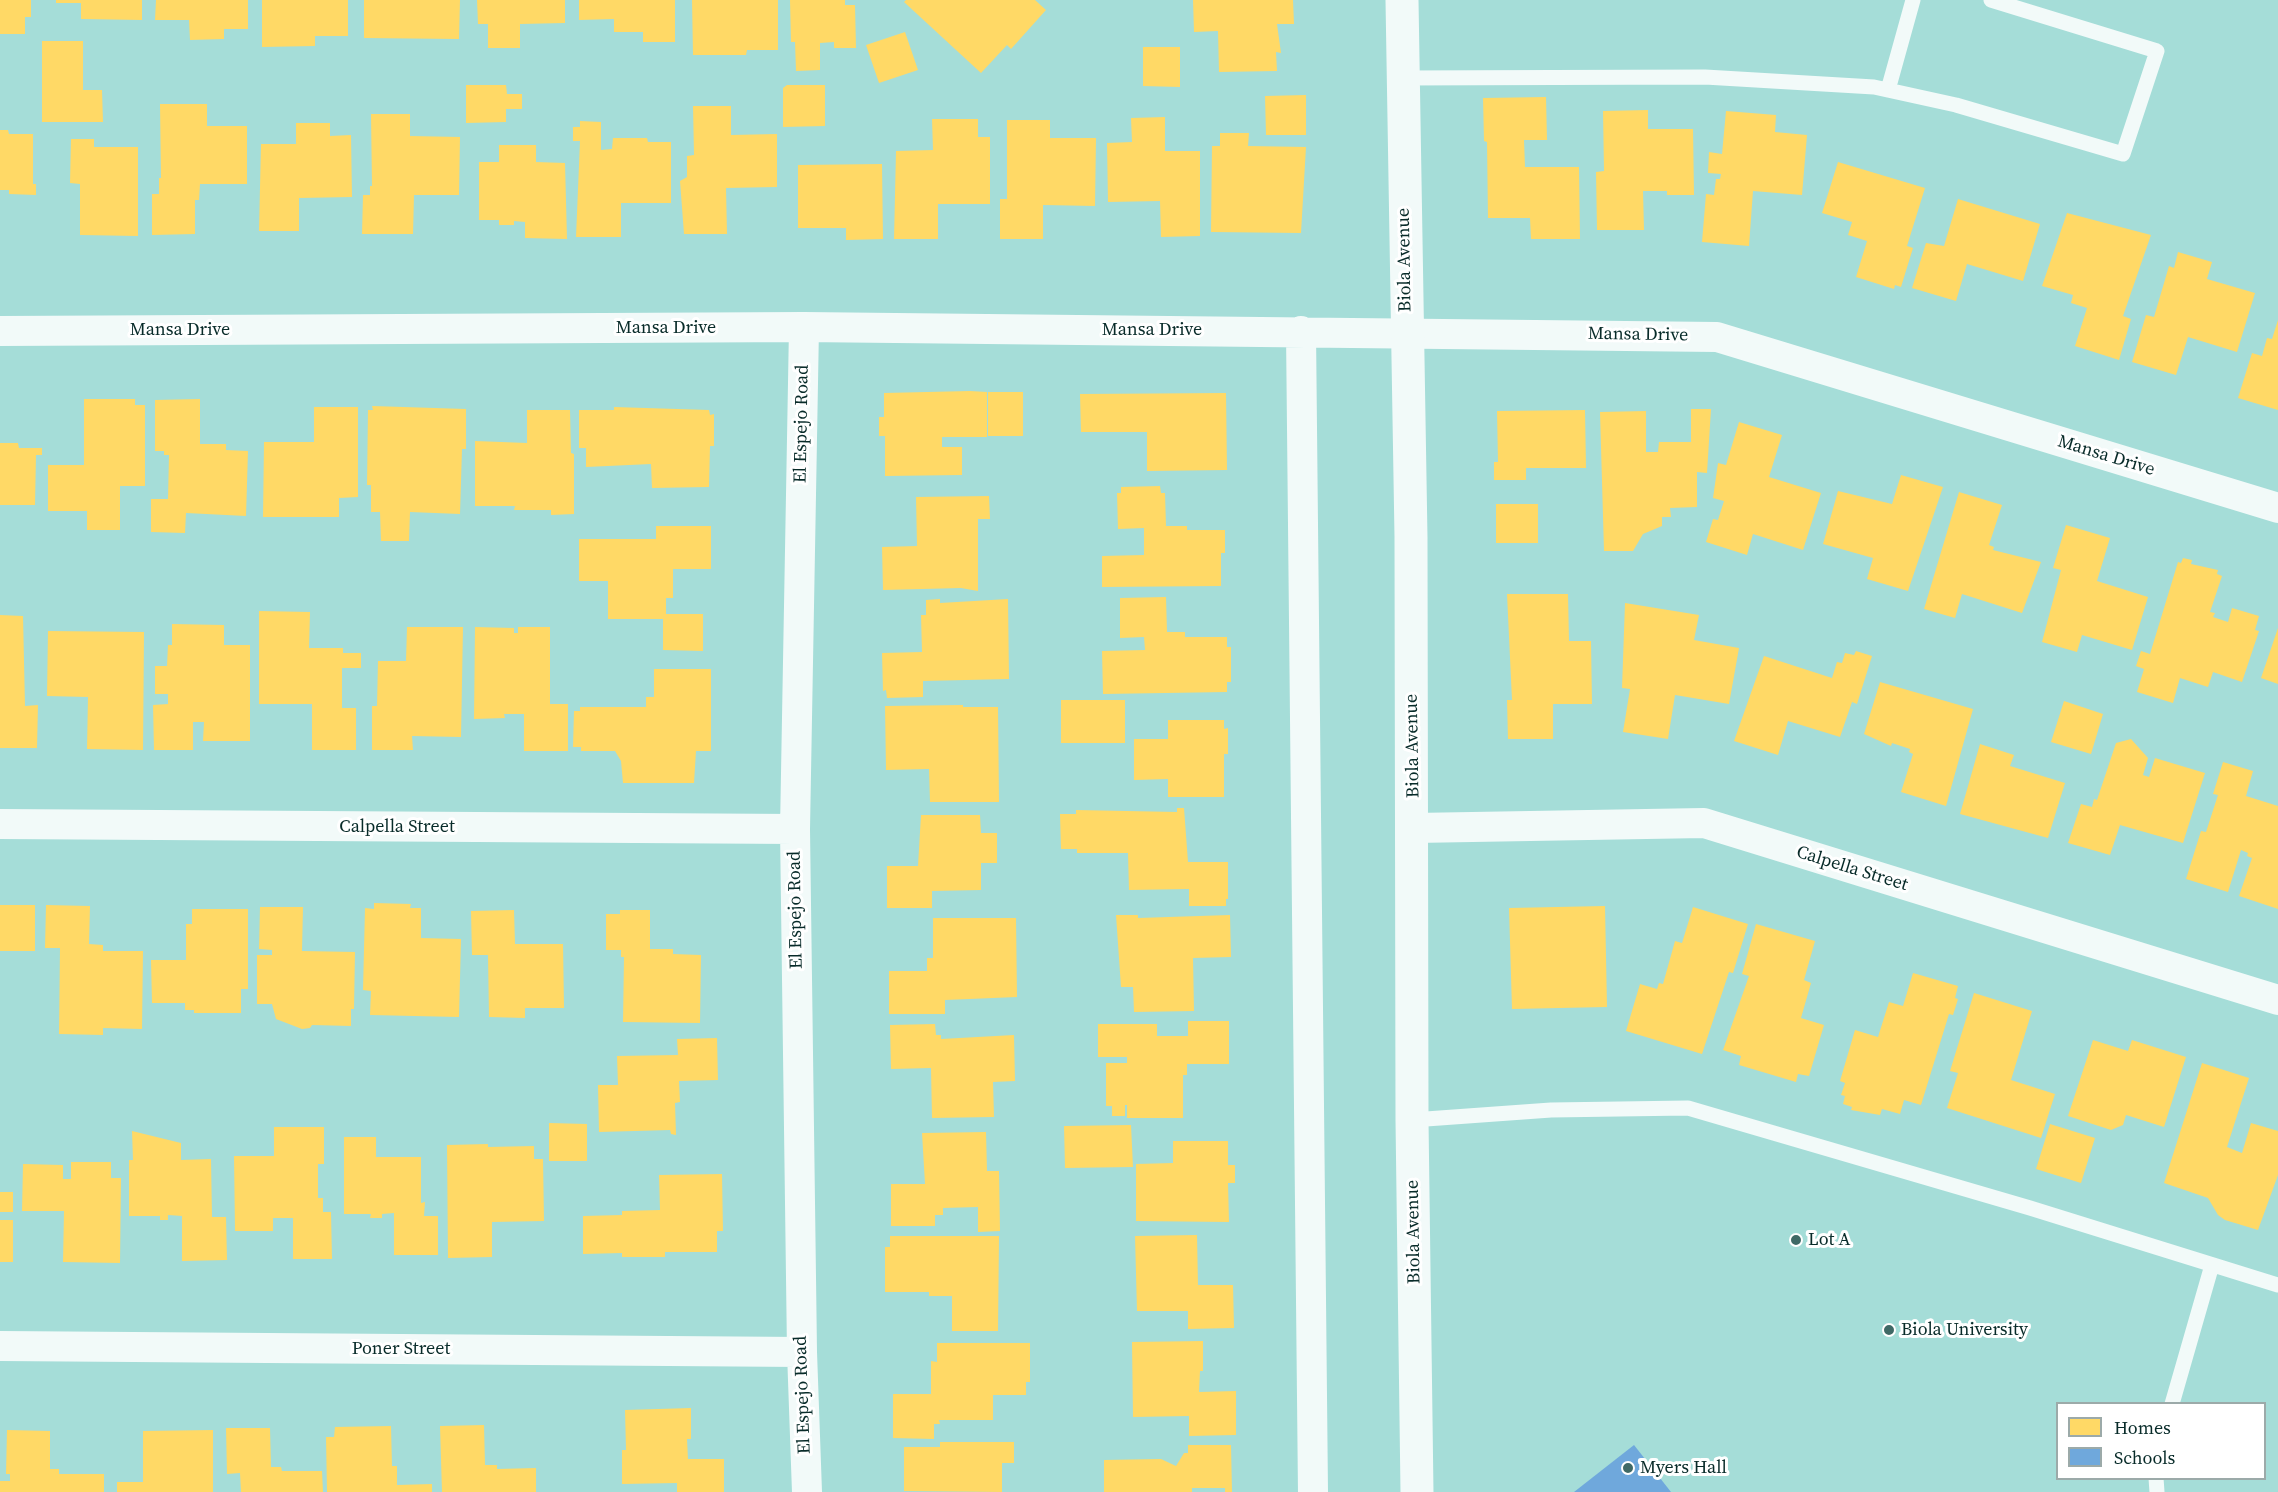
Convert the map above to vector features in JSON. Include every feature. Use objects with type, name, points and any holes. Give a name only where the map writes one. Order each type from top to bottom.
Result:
[{"type":"street","name":"Biola Avenue","points":[[1402,0],[1406,332],[1412,537],[1413,1120],[1417,1492]]},
{"type":"street","name":"Mansa Drive","points":[[0,331],[804,327],[1717,337],[2278,508]]},
{"type":"street","name":"El Espejo Road","points":[[804,327],[795,829],[802,1352],[807,1492]]},
{"type":"street","points":[[1301,331],[1313,1492]]},
{"type":"street","name":"Calpella Street","points":[[1414,828],[1704,823],[2278,1000]]},
{"type":"street","name":"Calpella Street","points":[[0,824],[795,829]]},
{"type":"street","name":"Poner Street","points":[[0,1346],[802,1352]]},
{"type":"lane","points":[[1888,90],[1913,0]]},
{"type":"lane","points":[[1403,78],[1705,77],[1888,90],[1956,105],[2123,154],[2157,51],[1991,0]]},
{"type":"lane","points":[[1413,1120],[1581,1109],[1688,1108],[2030,1208],[2278,1286]]},
{"type":"lane","points":[[2173,1402],[2212,1265]]},
{"type":"building: Homes","points":[[0,0],[31,0],[31,17],[25,17],[25,34],[0,34]]},
{"type":"building: Homes","points":[[56,0],[142,0],[142,20],[81,19],[81,3],[56,3]]},
{"type":"building: Homes","points":[[156,0],[248,0],[248,29],[224,29],[224,39],[190,40],[189,20],[155,20]]},
{"type":"building: Homes","points":[[262,0],[348,0],[348,36],[315,36],[315,46],[262,47]]},
{"type":"building: Homes","points":[[364,0],[460,0],[459,39],[364,38]]},
{"type":"building: Homes","points":[[477,0],[565,0],[565,23],[520,24],[520,48],[488,48],[488,24],[478,24]]},
{"type":"building: Homes","points":[[579,0],[675,0],[675,42],[643,42],[643,32],[614,32],[614,19],[579,20]]},
{"type":"building: Homes","points":[[692,0],[778,0],[778,50],[747,50],[746,55],[693,55]]},
{"type":"building: Homes","points":[[790,0],[845,0],[845,5],[855,5],[856,48],[834,48],[834,42],[820,43],[820,70],[796,71],[795,42],[791,42]]},
{"type":"building: Homes","points":[[906,0],[1035,0],[1046,10],[1011,49],[1007,45],[981,73],[904,2]]},
{"type":"building: Homes","points":[[1193,0],[1293,0],[1294,24],[1277,24],[1281,53],[1276,52],[1277,71],[1219,72],[1218,31],[1194,32]]},
{"type":"building: Homes","points":[[905,32],[918,70],[879,83],[866,45]]},
{"type":"building: Homes","points":[[42,41],[83,41],[83,90],[102,90],[103,122],[42,122]]},
{"type":"building: Homes","points":[[1143,47],[1180,47],[1180,87],[1143,86]]},
{"type":"building: Homes","points":[[466,85],[506,85],[507,94],[522,94],[522,109],[506,109],[506,122],[466,123]]},
{"type":"building: Homes","points":[[787,85],[825,85],[825,126],[783,127],[783,88]]},
{"type":"building: Homes","points":[[1306,95],[1306,135],[1266,135],[1265,96]]},
{"type":"building: Homes","points":[[1546,97],[1547,140],[1524,140],[1525,167],[1579,167],[1580,239],[1531,239],[1530,218],[1488,218],[1487,142],[1484,141],[1483,98]]},
{"type":"building: Homes","points":[[160,104],[207,104],[207,126],[247,126],[247,184],[200,184],[199,200],[195,200],[195,234],[152,235],[152,194],[159,194],[159,178],[161,178]]},
{"type":"building: Homes","points":[[693,106],[731,106],[731,135],[777,134],[777,187],[726,188],[727,234],[684,234],[680,181],[687,177],[687,156],[694,155]]},
{"type":"building: Homes","points":[[1648,110],[1648,129],[1693,129],[1694,195],[1667,195],[1667,191],[1643,191],[1644,230],[1597,230],[1596,172],[1604,171],[1603,111]]},
{"type":"building: Homes","points":[[1726,111],[1776,115],[1775,132],[1807,135],[1802,195],[1753,191],[1749,246],[1702,242],[1706,194],[1714,195],[1716,179],[1720,179],[1721,174],[1708,173],[1709,152],[1722,154]]},
{"type":"building: Homes","points":[[371,114],[410,114],[410,136],[460,137],[459,195],[414,195],[413,234],[362,234],[363,195],[370,195],[370,186],[372,186]]},
{"type":"building: Homes","points":[[1165,117],[1165,151],[1200,151],[1200,236],[1161,237],[1160,201],[1108,202],[1107,143],[1132,142],[1131,118]]},
{"type":"building: Homes","points":[[932,119],[978,119],[978,137],[990,137],[990,204],[938,204],[938,239],[894,239],[896,151],[933,150]]},
{"type":"building: Homes","points":[[1007,120],[1050,120],[1050,138],[1096,138],[1095,206],[1043,205],[1043,239],[1000,239],[1000,199],[1007,199]]},
{"type":"building: Homes","points":[[580,121],[601,122],[601,150],[612,149],[613,138],[647,138],[648,142],[671,142],[671,203],[621,203],[621,237],[576,237],[580,141],[573,141],[573,127],[580,127]]},
{"type":"building: Homes","points":[[296,123],[330,123],[330,136],[351,135],[352,197],[299,198],[299,231],[259,231],[261,144],[296,144]]},
{"type":"building: Homes","points":[[0,130],[8,130],[9,134],[33,134],[33,184],[36,184],[36,195],[9,194],[9,190],[0,190]]},
{"type":"building: Homes","points":[[1220,133],[1249,133],[1248,146],[1306,147],[1301,233],[1211,232],[1212,146],[1220,146]]},
{"type":"building: Homes","points":[[71,139],[94,139],[94,147],[138,147],[138,236],[80,235],[80,184],[70,183]]},
{"type":"building: Homes","points":[[499,145],[536,145],[536,162],[565,163],[567,239],[525,238],[525,222],[514,221],[514,225],[499,225],[499,220],[479,220],[479,162],[499,162]]},
{"type":"building: Homes","points":[[1838,162],[1925,188],[1907,246],[1913,248],[1901,287],[1895,285],[1894,289],[1856,277],[1867,241],[1848,235],[1852,222],[1822,213]]},
{"type":"building: Homes","points":[[882,164],[883,239],[846,240],[846,228],[798,228],[798,165]]},
{"type":"building: Homes","points":[[1958,199],[2040,224],[2023,281],[1967,264],[1956,301],[1912,288],[1926,243],[1944,246]]},
{"type":"building: Homes","points":[[2067,213],[2151,235],[2123,316],[2131,319],[2119,360],[2075,346],[2087,308],[2071,303],[2073,295],[2042,286]]},
{"type":"building: Homes","points":[[2178,252],[2212,262],[2207,279],[2255,293],[2237,352],[2188,337],[2176,375],[2132,362],[2146,315],[2154,317],[2169,266],[2174,268]]},
{"type":"building: Homes","points":[[2278,320],[2278,410],[2238,398],[2252,353],[2262,356],[2267,338],[2272,339]]},
{"type":"building: Homes","points":[[987,392],[987,437],[942,437],[942,447],[962,447],[962,475],[885,476],[885,436],[879,436],[879,417],[884,417],[884,393]]},
{"type":"building: Homes","points":[[988,392],[1023,392],[1023,436],[988,436]]},
{"type":"building: Homes","points":[[1226,393],[1227,470],[1147,471],[1147,432],[1081,432],[1080,394]]},
{"type":"building: Homes","points":[[84,399],[135,399],[135,405],[145,405],[145,486],[120,486],[120,530],[87,530],[87,511],[48,511],[48,465],[84,465]]},
{"type":"building: Homes","points":[[200,399],[200,444],[226,444],[226,450],[248,451],[246,516],[186,513],[185,533],[151,532],[151,499],[168,499],[169,455],[164,455],[164,451],[155,451],[155,400]]},
{"type":"building: Homes","points":[[372,406],[466,409],[466,449],[462,449],[460,514],[410,512],[409,541],[381,541],[380,512],[371,512],[371,485],[367,485],[368,410],[373,410]]},
{"type":"building: Homes","points":[[314,407],[358,407],[358,497],[339,498],[339,517],[263,517],[264,442],[314,442]]},
{"type":"building: Homes","points":[[614,407],[709,410],[710,415],[714,414],[714,446],[710,446],[709,487],[652,488],[651,464],[586,467],[586,448],[579,448],[579,410],[614,410]]},
{"type":"building: Homes","points":[[1691,409],[1711,409],[1707,473],[1697,472],[1697,507],[1670,508],[1671,517],[1662,517],[1662,526],[1643,534],[1633,551],[1604,551],[1600,412],[1646,411],[1646,452],[1658,452],[1659,442],[1691,442]]},
{"type":"building: Homes","points":[[527,410],[570,410],[571,453],[574,454],[574,514],[551,515],[551,510],[514,510],[515,506],[475,506],[475,441],[527,443]]},
{"type":"building: Homes","points":[[1585,410],[1586,468],[1526,468],[1526,480],[1494,480],[1494,462],[1498,462],[1497,411]]},
{"type":"building: Homes","points":[[1739,422],[1782,435],[1769,477],[1821,493],[1803,550],[1753,534],[1747,555],[1706,542],[1713,519],[1718,520],[1724,501],[1713,498],[1718,463],[1726,465]]},
{"type":"building: Homes","points":[[0,443],[18,443],[19,448],[42,448],[42,455],[36,455],[35,505],[0,505]]},
{"type":"building: Homes","points":[[1901,475],[1943,487],[1908,591],[1867,579],[1873,558],[1823,544],[1838,491],[1892,504]]},
{"type":"building: Homes","points":[[1160,486],[1161,493],[1165,493],[1166,526],[1187,526],[1187,530],[1225,530],[1225,553],[1221,553],[1221,586],[1102,587],[1102,556],[1144,555],[1144,528],[1118,529],[1117,493],[1121,493],[1121,487]]},
{"type":"building: Homes","points":[[1959,492],[2002,505],[1989,545],[1994,547],[1993,550],[2041,562],[2022,613],[1962,594],[1955,618],[1924,609]]},
{"type":"building: Homes","points":[[989,496],[990,519],[978,519],[978,591],[961,588],[883,590],[882,547],[917,546],[916,497]]},
{"type":"building: Homes","points":[[1496,504],[1538,504],[1538,543],[1496,543]]},
{"type":"building: Homes","points":[[2066,525],[2110,538],[2097,581],[2148,597],[2132,650],[2082,635],[2077,652],[2042,642],[2061,570],[2053,568]]},
{"type":"building: Homes","points":[[656,526],[711,526],[711,569],[673,569],[673,598],[666,598],[666,614],[703,614],[703,651],[663,650],[663,619],[608,619],[608,581],[579,581],[579,539],[656,539]]},
{"type":"building: Homes","points":[[2183,558],[2192,560],[2191,564],[2218,570],[2217,574],[2222,576],[2210,612],[2215,613],[2213,617],[2228,622],[2232,608],[2259,616],[2255,630],[2259,631],[2242,682],[2213,672],[2208,687],[2180,678],[2173,703],[2137,692],[2144,669],[2136,666],[2141,651],[2150,654],[2178,562],[2181,563]]},
{"type":"building: Homes","points":[[1507,594],[1568,594],[1569,641],[1591,641],[1592,704],[1553,704],[1553,739],[1508,739],[1507,700],[1512,700]]},
{"type":"building: Homes","points":[[1166,597],[1167,632],[1185,632],[1185,637],[1227,637],[1227,647],[1231,647],[1231,682],[1227,682],[1227,692],[1103,694],[1102,651],[1145,650],[1144,637],[1120,638],[1120,598]]},
{"type":"building: Homes","points":[[940,599],[940,603],[1008,599],[1009,679],[923,681],[923,697],[887,698],[886,690],[883,691],[882,653],[922,652],[921,615],[926,615],[926,600]]},
{"type":"building: Homes","points":[[1625,603],[1699,615],[1694,640],[1739,648],[1729,704],[1675,695],[1668,739],[1623,732],[1630,689],[1622,688]]},
{"type":"building: Homes","points":[[259,611],[310,612],[309,648],[343,648],[343,653],[361,653],[361,668],[342,668],[342,708],[356,708],[356,750],[312,750],[312,704],[259,704]]},
{"type":"building: Homes","points":[[0,615],[23,616],[25,706],[38,705],[37,748],[0,748]]},
{"type":"building: Homes","points":[[172,624],[224,625],[224,645],[250,645],[250,741],[203,741],[204,722],[193,722],[193,750],[154,750],[153,705],[168,704],[168,694],[155,694],[155,666],[167,666],[168,645],[172,645]]},
{"type":"building: Homes","points":[[407,627],[463,627],[461,737],[412,736],[413,750],[372,750],[372,706],[377,706],[378,661],[406,661]]},
{"type":"building: Homes","points":[[475,627],[514,628],[514,633],[518,633],[518,627],[550,627],[550,704],[568,704],[568,751],[524,751],[524,714],[504,714],[505,718],[474,719]]},
{"type":"building: Homes","points":[[2278,628],[2278,684],[2261,678]]},
{"type":"building: Homes","points":[[48,631],[144,632],[143,750],[87,749],[88,697],[47,696]]},
{"type":"building: Homes","points":[[1856,651],[1872,656],[1857,704],[1852,702],[1840,737],[1788,721],[1778,755],[1734,741],[1764,656],[1832,678],[1837,662],[1842,663],[1845,653],[1854,655]]},
{"type":"building: Homes","points":[[654,669],[711,669],[711,751],[696,751],[694,783],[623,783],[621,761],[615,751],[581,751],[581,747],[573,747],[574,711],[580,711],[580,707],[646,707],[646,697],[654,697]]},
{"type":"building: Homes","points":[[1880,682],[1973,709],[1946,806],[1901,792],[1913,754],[1909,752],[1910,749],[1892,743],[1891,746],[1864,734]]},
{"type":"building: Homes","points":[[1061,700],[1125,700],[1125,743],[1061,743]]},
{"type":"building: Homes","points":[[2064,701],[2103,714],[2091,754],[2051,742]]},
{"type":"building: Homes","points":[[963,705],[963,707],[998,707],[999,802],[930,802],[929,769],[886,770],[885,706]]},
{"type":"building: Homes","points":[[1168,720],[1224,720],[1224,729],[1228,728],[1228,754],[1224,754],[1224,797],[1168,797],[1168,779],[1134,780],[1134,739],[1168,739]]},
{"type":"building: Homes","points":[[2131,739],[2148,758],[2143,775],[2149,777],[2155,758],[2205,773],[2183,843],[2120,825],[2110,855],[2068,843],[2081,804],[2092,807],[2094,799],[2097,800],[2116,743]]},
{"type":"building: Homes","points":[[1980,744],[2014,755],[2010,766],[2065,783],[2048,838],[1960,814]]},
{"type":"building: Homes","points":[[2223,762],[2253,771],[2246,796],[2278,806],[2278,909],[2239,896],[2252,858],[2241,850],[2228,892],[2186,879],[2201,831],[2206,832],[2218,795],[2213,794]]},
{"type":"building: Homes","points":[[1177,808],[1184,808],[1188,862],[1228,862],[1226,906],[1189,906],[1189,889],[1129,890],[1128,853],[1077,853],[1077,849],[1061,849],[1060,814],[1076,814],[1076,810],[1177,812]]},
{"type":"building: Homes","points":[[921,815],[980,815],[981,833],[997,833],[997,863],[981,863],[981,890],[932,891],[932,908],[887,908],[887,866],[918,866]]},
{"type":"building: Homes","points":[[374,903],[411,904],[410,908],[421,908],[421,938],[461,939],[459,1017],[370,1015],[371,991],[363,990],[365,908],[374,909]]},
{"type":"building: Homes","points":[[0,905],[35,905],[35,951],[0,951]]},
{"type":"building: Homes","points":[[46,905],[90,906],[89,944],[103,945],[103,951],[143,951],[142,1029],[103,1028],[103,1035],[59,1034],[60,948],[45,948]]},
{"type":"building: Homes","points":[[1605,906],[1607,1007],[1512,1009],[1509,908]]},
{"type":"building: Homes","points":[[260,907],[303,907],[302,951],[355,952],[354,1009],[351,1009],[351,1026],[312,1025],[310,1028],[302,1029],[276,1019],[272,1004],[257,1004],[257,955],[272,955],[272,950],[259,949]]},
{"type":"building: Homes","points":[[1693,907],[1748,924],[1733,973],[1729,972],[1702,1054],[1626,1031],[1640,984],[1657,989],[1659,983],[1663,984],[1675,941],[1682,943]]},
{"type":"building: Homes","points":[[192,909],[248,909],[248,989],[241,989],[241,1013],[194,1013],[194,1010],[185,1010],[185,1003],[152,1003],[151,960],[186,960],[186,924],[192,924]]},
{"type":"building: Homes","points":[[514,910],[515,944],[563,944],[564,1008],[525,1008],[525,1018],[489,1017],[488,955],[472,955],[471,911]]},
{"type":"building: Homes","points":[[620,910],[650,910],[650,949],[673,949],[673,954],[701,955],[700,1023],[623,1022],[624,957],[621,957],[621,950],[606,950],[606,914],[620,914]]},
{"type":"building: Homes","points":[[1116,915],[1138,915],[1138,918],[1230,915],[1231,957],[1193,958],[1194,1011],[1134,1012],[1133,987],[1121,987]]},
{"type":"building: Homes","points":[[933,918],[1016,918],[1017,997],[945,1000],[945,1014],[889,1014],[889,971],[927,971],[927,958],[933,958]]},
{"type":"building: Homes","points":[[1756,924],[1815,941],[1804,980],[1811,983],[1801,1018],[1824,1025],[1809,1076],[1798,1074],[1796,1082],[1739,1065],[1741,1056],[1723,1050],[1749,976],[1742,974]]},
{"type":"building: Homes","points":[[1913,973],[1958,986],[1955,998],[1958,999],[1953,1015],[1949,1014],[1921,1105],[1904,1100],[1900,1114],[1882,1109],[1880,1115],[1851,1110],[1852,1107],[1843,1104],[1845,1096],[1841,1095],[1845,1083],[1840,1081],[1855,1030],[1878,1037],[1889,1002],[1903,1006]]},
{"type":"building: Homes","points":[[1974,993],[2032,1011],[2011,1080],[2055,1094],[2041,1138],[1947,1108],[1958,1073],[1950,1071]]},
{"type":"building: Homes","points":[[1188,1021],[1229,1021],[1229,1064],[1187,1064],[1187,1075],[1183,1075],[1183,1118],[1127,1118],[1127,1105],[1125,1105],[1125,1116],[1112,1116],[1112,1106],[1106,1106],[1106,1063],[1127,1063],[1127,1057],[1098,1057],[1098,1024],[1157,1024],[1157,1036],[1188,1036]]},
{"type":"building: Homes","points":[[935,1024],[936,1035],[941,1035],[941,1039],[1014,1035],[1015,1081],[993,1082],[994,1117],[932,1118],[931,1068],[891,1069],[890,1025]]},
{"type":"building: Homes","points":[[717,1038],[718,1080],[679,1081],[680,1102],[675,1103],[676,1135],[671,1134],[670,1130],[599,1132],[598,1085],[618,1085],[617,1056],[678,1055],[677,1039]]},
{"type":"building: Homes","points":[[2093,1040],[2128,1051],[2132,1040],[2186,1057],[2164,1127],[2126,1115],[2123,1125],[2111,1130],[2068,1116]]},
{"type":"building: Homes","points":[[2202,1063],[2249,1078],[2227,1147],[2242,1153],[2251,1123],[2278,1131],[2278,1175],[2258,1230],[2225,1220],[2218,1215],[2208,1198],[2164,1183]]},
{"type":"building: Homes","points":[[549,1123],[587,1124],[587,1161],[549,1161]]},
{"type":"building: Homes","points":[[2050,1124],[2095,1138],[2081,1183],[2036,1169]]},
{"type":"building: Homes","points":[[1131,1125],[1133,1167],[1065,1168],[1064,1126]]},
{"type":"building: Homes","points":[[274,1127],[324,1127],[324,1164],[318,1164],[318,1198],[323,1198],[323,1212],[331,1212],[332,1259],[293,1259],[293,1218],[273,1218],[273,1231],[235,1231],[234,1156],[274,1156]]},
{"type":"building: Homes","points":[[132,1131],[181,1143],[181,1160],[211,1159],[212,1217],[226,1217],[227,1260],[182,1261],[182,1216],[168,1215],[168,1220],[160,1220],[160,1216],[129,1216],[129,1160],[133,1160]]},
{"type":"building: Homes","points":[[986,1132],[987,1171],[999,1171],[1000,1231],[978,1232],[978,1207],[943,1208],[943,1215],[935,1215],[935,1226],[891,1226],[891,1184],[925,1184],[922,1133]]},
{"type":"building: Homes","points":[[344,1137],[376,1137],[376,1157],[421,1157],[421,1203],[425,1202],[424,1216],[438,1216],[438,1255],[394,1255],[394,1213],[382,1214],[382,1218],[370,1218],[371,1214],[344,1214]]},
{"type":"building: Homes","points":[[1173,1141],[1228,1141],[1228,1165],[1235,1165],[1235,1183],[1228,1183],[1229,1222],[1136,1221],[1136,1164],[1173,1163]]},
{"type":"building: Homes","points":[[488,1144],[488,1147],[534,1146],[534,1159],[543,1159],[544,1221],[492,1222],[492,1257],[448,1258],[447,1145]]},
{"type":"building: Homes","points":[[71,1162],[111,1162],[111,1178],[121,1178],[120,1263],[63,1262],[64,1211],[22,1211],[23,1164],[63,1165],[63,1179],[71,1179]]},
{"type":"building: Homes","points":[[722,1174],[723,1231],[717,1231],[717,1252],[665,1252],[665,1257],[622,1257],[622,1253],[583,1254],[583,1216],[622,1215],[622,1211],[660,1210],[659,1175]]},
{"type":"building: Homes","points":[[0,1192],[13,1192],[13,1212],[0,1212]]},
{"type":"building: Homes","points":[[0,1220],[13,1220],[13,1262],[0,1262]]},
{"type":"building: Homes","points":[[1197,1235],[1198,1285],[1233,1285],[1234,1328],[1188,1329],[1188,1311],[1137,1311],[1135,1236]]},
{"type":"building: Homes","points":[[890,1236],[999,1236],[998,1331],[952,1331],[952,1296],[929,1296],[929,1292],[885,1292],[885,1247],[890,1247]]},
{"type":"building: Homes","points":[[1203,1341],[1203,1371],[1200,1371],[1199,1392],[1236,1391],[1236,1435],[1189,1436],[1189,1416],[1133,1417],[1132,1342]]},
{"type":"building: Homes","points":[[937,1343],[1030,1343],[1030,1382],[1026,1382],[1026,1395],[993,1395],[993,1420],[939,1420],[940,1424],[934,1424],[934,1439],[893,1438],[893,1394],[931,1394],[931,1361],[937,1362]]},
{"type":"building: Homes","points":[[691,1408],[691,1439],[687,1439],[688,1459],[724,1459],[724,1492],[677,1492],[677,1483],[622,1484],[622,1450],[626,1450],[625,1410]]},
{"type":"building: Homes","points":[[484,1425],[485,1465],[497,1465],[497,1469],[536,1468],[536,1492],[442,1492],[440,1426]]},
{"type":"building: Homes","points":[[391,1426],[392,1466],[397,1466],[397,1485],[432,1484],[432,1492],[327,1492],[326,1437],[334,1437],[335,1427]]},
{"type":"building: Homes","points":[[226,1428],[270,1428],[271,1467],[281,1467],[282,1471],[322,1471],[323,1492],[241,1492],[240,1473],[227,1474]]},
{"type":"building: Homes","points":[[7,1430],[50,1431],[50,1469],[59,1469],[59,1474],[104,1474],[104,1492],[0,1492],[0,1481],[10,1481],[10,1474],[6,1474]]},
{"type":"building: Homes","points":[[213,1430],[213,1492],[117,1492],[117,1482],[143,1482],[143,1431]]},
{"type":"building: Homes","points":[[940,1442],[1014,1442],[1014,1463],[1002,1463],[1002,1492],[904,1491],[904,1447],[940,1447]]},
{"type":"building: Homes","points":[[1188,1445],[1231,1445],[1232,1492],[1225,1492],[1225,1488],[1192,1488],[1192,1492],[1104,1492],[1104,1460],[1161,1459],[1176,1466],[1184,1453],[1188,1453]]},
{"type":"building: Schools","name":"Myers Hall","points":[[1634,1445],[1671,1492],[1574,1492]]},
{"type":"place","name":"Lot A","points":[[1796,1240]]},
{"type":"place","name":"Biola University","points":[[1889,1330]]},
{"type":"place","name":"Myers Hall","points":[[1628,1468]]}]
